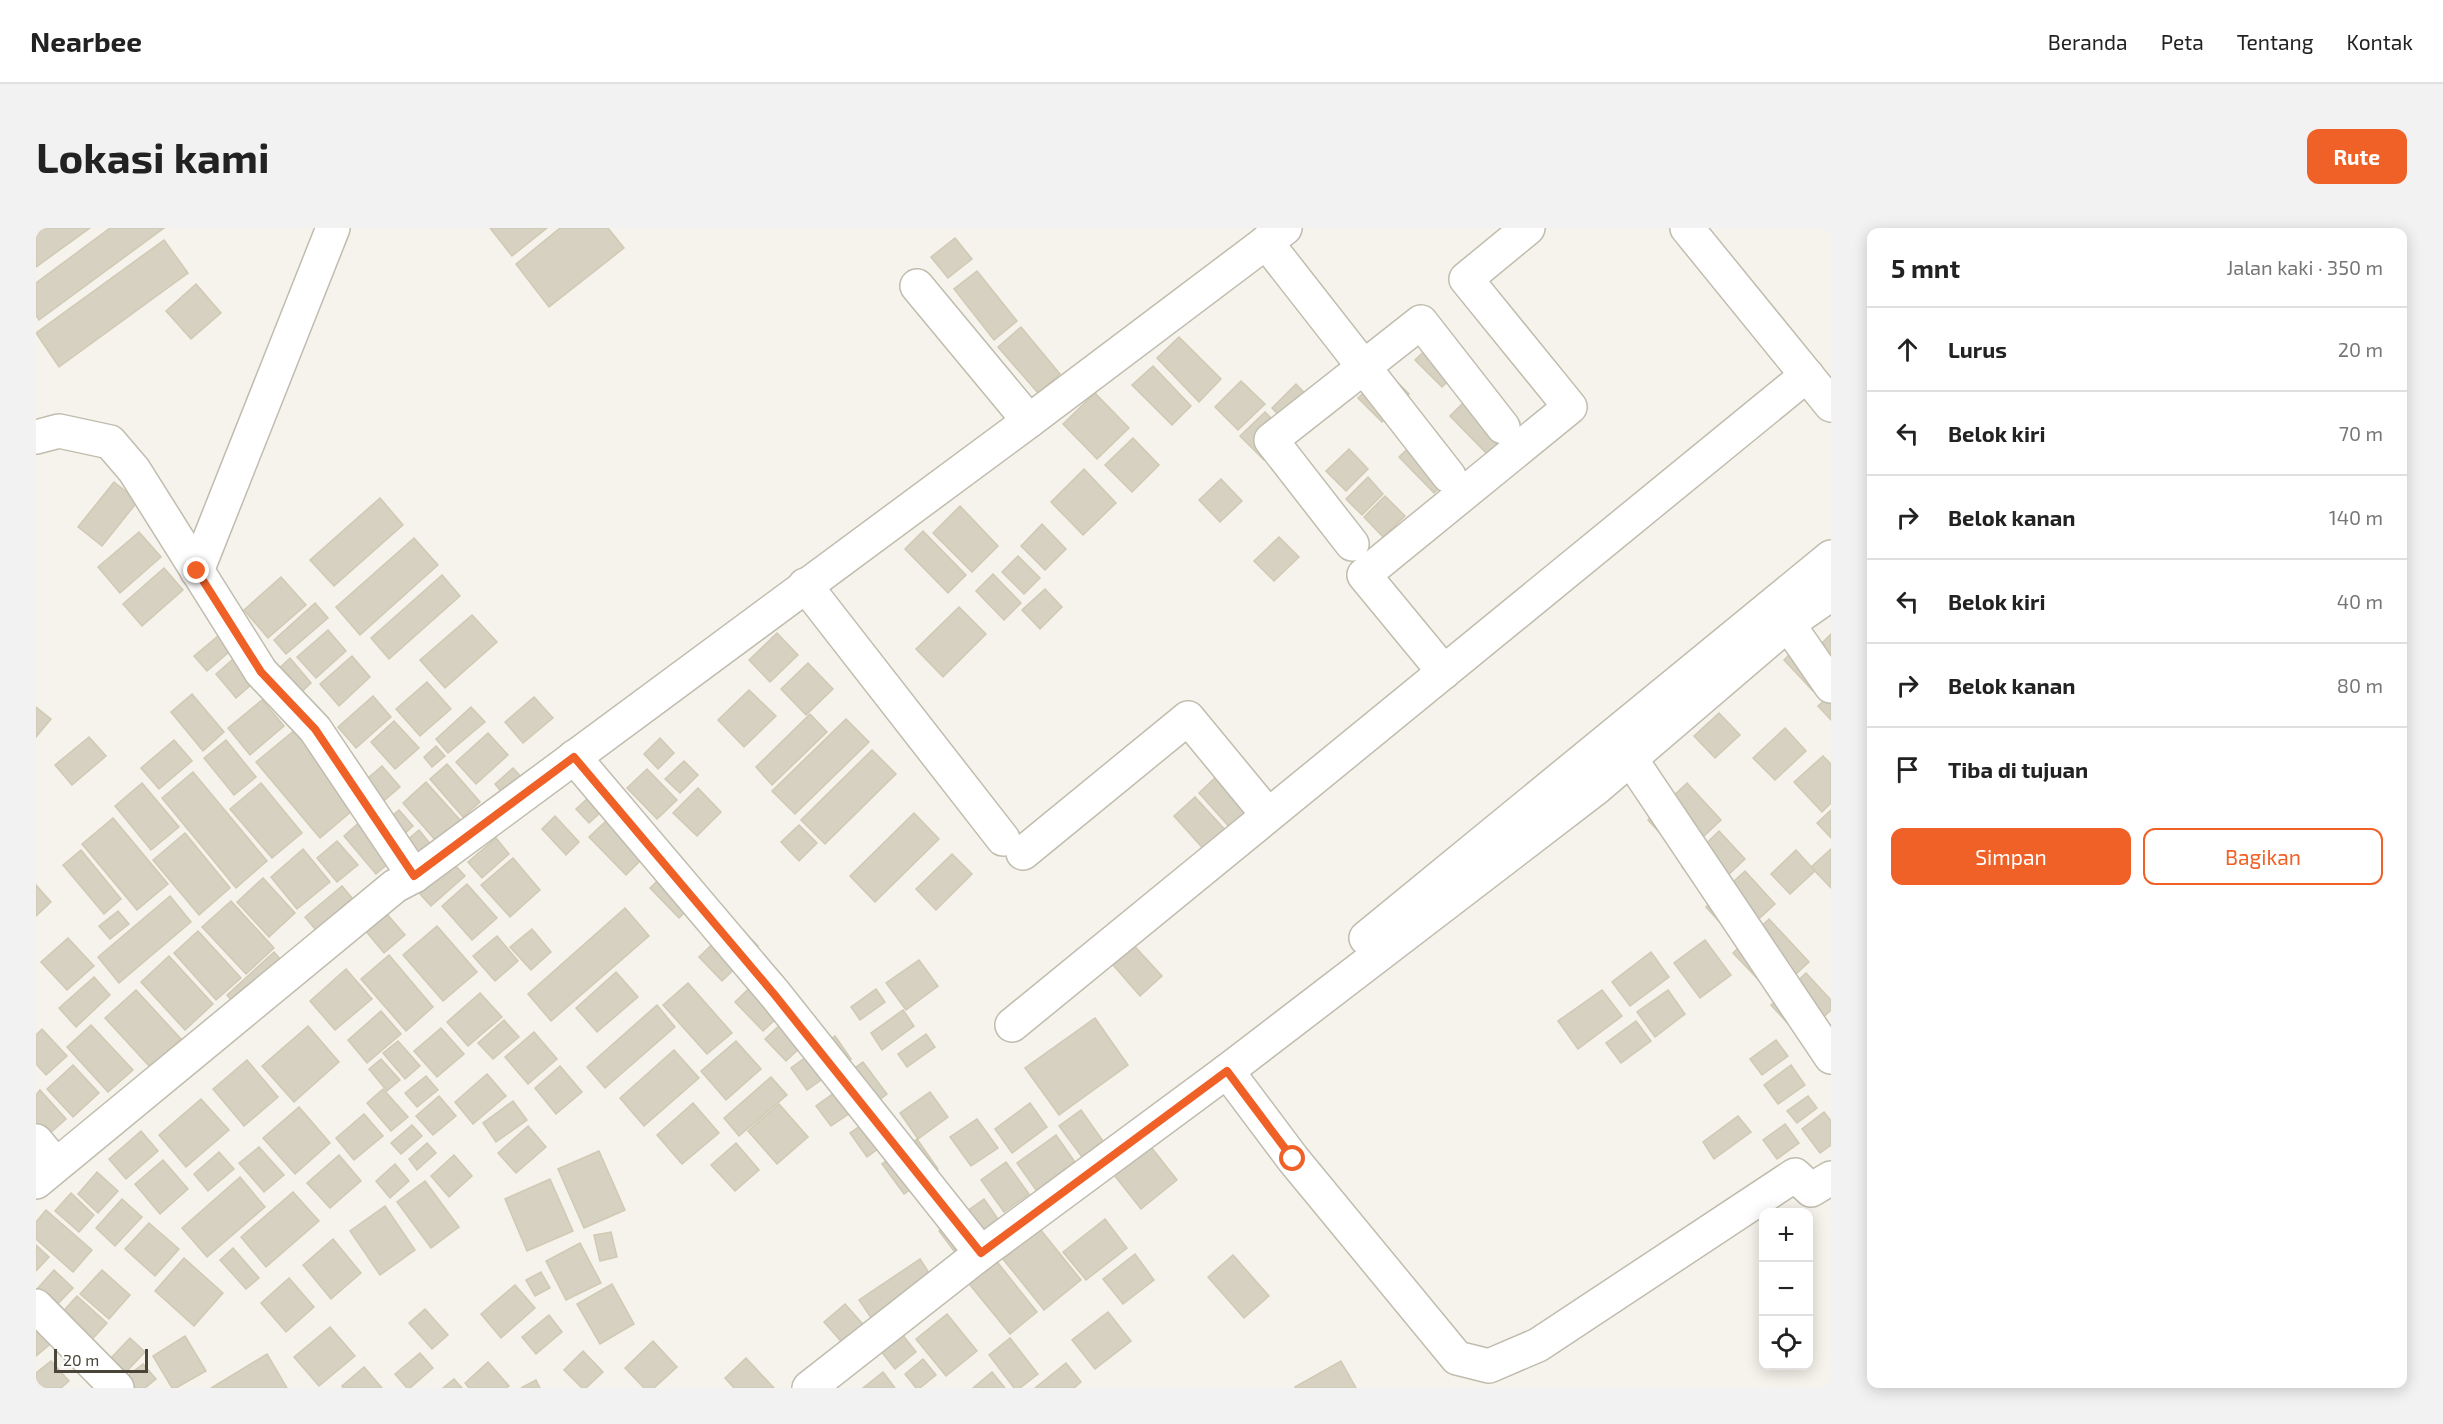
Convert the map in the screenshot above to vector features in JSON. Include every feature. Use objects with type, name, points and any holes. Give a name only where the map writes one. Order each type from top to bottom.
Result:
[{"type":"street","points":[[197,571],[333,228]]},
{"type":"street","points":[[1444,672],[1364,575],[1570,406],[1466,279],[1528,228]]},
{"type":"street","points":[[1687,228],[1831,405]]},
{"type":"street","points":[[43,1162],[386,894],[414,876],[1029,421],[1276,235],[1364,367],[1449,476]]},
{"type":"street","points":[[917,286],[1029,421]]},
{"type":"street","points":[[1352,544],[1271,440],[1421,322],[1503,427]]},
{"type":"street","points":[[1012,1025],[1807,375]]},
{"type":"street","points":[[36,437],[59,431],[110,442],[134,470],[261,672],[315,729],[414,876]]},
{"type":"street","points":[[1281,1007],[1831,557]]},
{"type":"street","points":[[806,585],[1013,846],[1188,718],[1268,815]]},
{"type":"street","points":[[809,1388],[981,1253],[1227,1071],[1595,789],[1788,624],[1831,594]]},
{"type":"street","points":[[1788,624],[1831,686]]},
{"type":"street","points":[[574,757],[774,994],[981,1253]]},
{"type":"street","points":[[1630,758],[1831,1057]]},
{"type":"street","points":[[1227,1071],[1293,1159],[1457,1358],[1489,1366],[1538,1345],[1795,1174],[1811,1190],[1831,1178]]},
{"type":"street","points":[[36,1306],[117,1388]]},
{"type":"building","points":[[43,228],[90,228],[36,267],[36,233]]},
{"type":"building","points":[[110,228],[164,228],[39,320],[36,315],[36,283]]},
{"type":"building","points":[[490,228],[547,228],[512,256]]},
{"type":"building","points":[[560,228],[608,228],[624,248],[549,307],[516,264]]},
{"type":"building","points":[[955,238],[972,259],[948,278],[931,257]]},
{"type":"building","points":[[164,240],[188,273],[59,367],[36,333]]},
{"type":"building","points":[[977,271],[1017,321],[994,340],[954,289]]},
{"type":"building","points":[[196,284],[221,313],[191,339],[166,311]]},
{"type":"building","points":[[1021,327],[1060,374],[1038,393],[998,347]]},
{"type":"building","points":[[1443,333],[1470,360],[1442,387],[1415,360]]},
{"type":"building","points":[[1179,337],[1221,379],[1199,402],[1157,358]]},
{"type":"building","points":[[1153,366],[1191,406],[1172,425],[1132,385]]},
{"type":"building","points":[[1386,371],[1409,394],[1382,422],[1358,398]]},
{"type":"building","points":[[1241,381],[1265,404],[1238,430],[1215,407]]},
{"type":"building","points":[[1296,384],[1317,406],[1292,429],[1272,408]]},
{"type":"building","points":[[1482,384],[1520,422],[1487,454],[1450,416]]},
{"type":"building","points":[[1095,393],[1129,428],[1097,459],[1063,424]]},
{"type":"building","points":[[1265,412],[1289,436],[1264,460],[1240,436]]},
{"type":"building","points":[[1426,431],[1461,467],[1434,493],[1399,457]]},
{"type":"building","points":[[1133,438],[1159,465],[1132,492],[1105,465]]},
{"type":"building","points":[[1349,449],[1368,469],[1346,491],[1326,471]]},
{"type":"building","points":[[1084,469],[1116,503],[1083,535],[1051,502]]},
{"type":"building","points":[[1368,477],[1383,494],[1362,515],[1346,499]]},
{"type":"building","points":[[1221,479],[1242,501],[1220,522],[1199,500]]},
{"type":"building","points":[[114,482],[138,501],[102,546],[78,527]]},
{"type":"building","points":[[1385,496],[1405,516],[1383,537],[1364,517]]},
{"type":"building","points":[[380,498],[403,525],[334,586],[310,560]]},
{"type":"building","points":[[960,506],[998,546],[972,572],[933,533]]},
{"type":"building","points":[[1042,524],[1066,549],[1045,570],[1021,546]]},
{"type":"building","points":[[923,531],[966,575],[948,593],[905,549]]},
{"type":"building","points":[[139,532],[161,557],[120,593],[98,567]]},
{"type":"building","points":[[1279,537],[1299,557],[1274,581],[1254,561]]},
{"type":"building","points":[[414,538],[438,565],[360,635],[336,607]]},
{"type":"building","points":[[1018,556],[1040,578],[1024,594],[1002,572]]},
{"type":"building","points":[[164,568],[183,590],[142,626],[123,604]]},
{"type":"building","points":[[993,574],[1021,603],[1004,620],[976,591]]},
{"type":"building","points":[[442,575],[460,596],[389,659],[371,638]]},
{"type":"building","points":[[281,577],[306,605],[268,638],[244,610]]},
{"type":"building","points":[[1045,589],[1062,607],[1040,629],[1022,610]]},
{"type":"building","points":[[315,603],[328,618],[286,654],[274,640]]},
{"type":"building","points":[[959,607],[986,634],[943,677],[916,649]]},
{"type":"building","points":[[472,615],[497,642],[445,688],[420,660]]},
{"type":"building","points":[[328,630],[346,651],[316,678],[297,657]]},
{"type":"building","points":[[224,631],[236,646],[207,671],[194,656]]},
{"type":"building","points":[[777,633],[798,655],[770,682],[749,660]]},
{"type":"building","points":[[1831,634],[1831,655],[1821,644]]},
{"type":"building","points":[[1803,641],[1831,674],[1813,691],[1784,660]]},
{"type":"building","points":[[240,653],[260,677],[236,698],[216,674]]},
{"type":"building","points":[[352,656],[370,677],[339,706],[320,684]]},
{"type":"building","points":[[290,658],[311,683],[294,699],[272,675]]},
{"type":"building","points":[[808,663],[833,689],[806,715],[781,689]]},
{"type":"building","points":[[427,682],[451,709],[420,736],[396,709]]},
{"type":"building","points":[[749,690],[776,716],[744,747],[718,720]]},
{"type":"building","points":[[192,694],[224,732],[203,751],[171,712]]},
{"type":"building","points":[[1831,694],[1831,720],[1818,706]]},
{"type":"building","points":[[373,696],[391,717],[356,748],[338,727]]},
{"type":"building","points":[[534,697],[553,718],[523,743],[505,722]]},
{"type":"building","points":[[262,700],[284,726],[250,755],[228,728]]},
{"type":"building","points":[[36,707],[51,719],[36,737]]},
{"type":"building","points":[[471,707],[485,722],[448,753],[436,739]]},
{"type":"building","points":[[1719,713],[1740,735],[1715,758],[1694,736]]},
{"type":"building","points":[[810,714],[827,732],[772,785],[756,767]]},
{"type":"building","points":[[846,719],[869,742],[795,814],[772,791]]},
{"type":"building","points":[[394,721],[419,748],[395,769],[371,742]]},
{"type":"building","points":[[1785,728],[1806,751],[1775,780],[1753,758]]},
{"type":"building","points":[[296,729],[359,805],[320,838],[256,762]]},
{"type":"building","points":[[488,733],[508,755],[476,784],[456,762]]},
{"type":"building","points":[[89,737],[106,756],[72,785],[55,765]]},
{"type":"building","points":[[660,738],[674,753],[658,769],[644,754]]},
{"type":"building","points":[[174,740],[192,761],[159,789],[141,768]]},
{"type":"building","points":[[226,740],[256,777],[234,795],[204,758]]},
{"type":"building","points":[[436,746],[445,756],[432,767],[424,757]]},
{"type":"building","points":[[872,750],[896,774],[825,844],[801,820]]},
{"type":"building","points":[[1823,756],[1831,764],[1831,803],[1822,812],[1794,782]]},
{"type":"building","points":[[684,761],[698,775],[680,793],[665,779]]},
{"type":"building","points":[[447,764],[480,802],[463,817],[430,779]]},
{"type":"building","points":[[382,766],[400,787],[379,805],[361,784]]},
{"type":"building","points":[[513,768],[523,779],[505,796],[495,784]]},
{"type":"building","points":[[647,769],[677,800],[657,819],[627,788]]},
{"type":"building","points":[[193,772],[267,861],[236,888],[162,798]]},
{"type":"building","points":[[1220,773],[1254,811],[1232,830],[1199,793]]},
{"type":"building","points":[[426,782],[460,820],[436,841],[403,803]]},
{"type":"building","points":[[142,783],[179,827],[151,850],[115,806]]},
{"type":"building","points":[[261,783],[302,833],[272,858],[230,809]]},
{"type":"building","points":[[1687,783],[1721,820],[1682,857],[1648,820]]},
{"type":"building","points":[[698,788],[721,812],[697,836],[673,813]]},
{"type":"building","points":[[1195,797],[1229,834],[1207,853],[1174,816]]},
{"type":"building","points":[[588,798],[601,812],[589,823],[576,809]]},
{"type":"building","points":[[399,810],[413,826],[397,841],[382,824]]},
{"type":"building","points":[[1831,810],[1831,838],[1817,823]]},
{"type":"building","points":[[914,813],[939,839],[875,902],[850,876]]},
{"type":"building","points":[[555,816],[579,842],[566,855],[542,829]]},
{"type":"building","points":[[113,818],[168,884],[137,910],[82,844]]},
{"type":"building","points":[[363,819],[395,858],[376,874],[344,836]]},
{"type":"building","points":[[606,821],[643,858],[626,875],[589,837]]},
{"type":"building","points":[[799,825],[817,843],[799,861],[781,842]]},
{"type":"building","points":[[419,830],[431,845],[413,860],[401,845]]},
{"type":"building","points":[[1719,831],[1745,859],[1708,894],[1682,867]]},
{"type":"building","points":[[185,833],[230,888],[199,915],[153,860]]},
{"type":"building","points":[[496,838],[509,854],[482,878],[468,862]]},
{"type":"building","points":[[337,841],[358,865],[337,882],[317,858]]},
{"type":"building","points":[[303,849],[330,882],[297,909],[271,877]]},
{"type":"building","points":[[1831,849],[1831,888],[1811,867]]},
{"type":"building","points":[[81,850],[121,899],[104,914],[63,865]]},
{"type":"building","points":[[1796,850],[1815,871],[1790,894],[1771,874]]},
{"type":"building","points":[[952,854],[972,874],[936,910],[916,889]]},
{"type":"building","points":[[513,858],[540,890],[510,917],[481,885]]},
{"type":"building","points":[[679,860],[708,890],[679,918],[650,888]]},
{"type":"building","points":[[454,864],[465,876],[431,906],[420,894]]},
{"type":"building","points":[[1745,871],[1775,904],[1736,940],[1706,907]]},
{"type":"building","points":[[263,878],[295,913],[269,937],[237,902]]},
{"type":"building","points":[[467,884],[497,918],[472,940],[442,906]]},
{"type":"building","points":[[36,885],[51,902],[36,916]]},
{"type":"building","points":[[342,886],[357,904],[320,935],[305,917]]},
{"type":"building","points":[[170,896],[191,922],[119,983],[98,957]]},
{"type":"building","points":[[231,901],[274,948],[246,974],[202,927]]},
{"type":"building","points":[[625,908],[649,936],[551,1021],[528,994]]},
{"type":"building","points":[[118,911],[129,924],[110,939],[99,926]]},
{"type":"building","points":[[386,913],[405,935],[384,953],[365,930]]},
{"type":"building","points":[[1769,919],[1809,962],[1773,995],[1733,953]]},
{"type":"building","points":[[735,922],[758,946],[722,981],[699,957]]},
{"type":"building","points":[[437,926],[477,972],[443,1001],[403,955]]},
{"type":"building","points":[[532,929],[551,952],[531,970],[510,947]]},
{"type":"building","points":[[198,931],[241,978],[216,1000],[174,953]]},
{"type":"building","points":[[497,936],[518,961],[495,981],[473,956]]},
{"type":"building","points":[[68,938],[94,966],[67,990],[41,962]]},
{"type":"building","points":[[1128,939],[1162,976],[1140,996],[1107,958]]},
{"type":"building","points":[[1705,940],[1731,975],[1700,998],[1674,963]]},
{"type":"building","points":[[274,952],[286,966],[239,1009],[227,995]]},
{"type":"building","points":[[1651,952],[1669,977],[1630,1006],[1612,982]]},
{"type":"building","points":[[389,955],[433,1007],[406,1031],[361,979]]},
{"type":"building","points":[[169,956],[213,1004],[185,1030],[141,982]]},
{"type":"building","points":[[919,960],[938,986],[906,1010],[886,983]]},
{"type":"building","points":[[346,969],[372,999],[335,1030],[310,1001]]},
{"type":"building","points":[[768,970],[796,1000],[763,1031],[735,1002]]},
{"type":"building","points":[[616,972],[638,997],[597,1032],[576,1008]]},
{"type":"building","points":[[1806,973],[1831,1000],[1831,1010],[1801,1038],[1771,1005]]},
{"type":"building","points":[[94,977],[110,995],[76,1027],[59,1008]]},
{"type":"building","points":[[688,983],[732,1033],[707,1054],[663,1005]]},
{"type":"building","points":[[876,989],[885,1002],[860,1020],[851,1007]]},
{"type":"building","points":[[136,990],[181,1039],[150,1067],[105,1018]]},
{"type":"building","points":[[1602,990],[1622,1016],[1578,1049],[1558,1021]]},
{"type":"building","points":[[1668,990],[1685,1014],[1655,1037],[1637,1012]]},
{"type":"building","points":[[480,993],[502,1017],[468,1046],[447,1022]]},
{"type":"building","points":[[657,1005],[675,1027],[605,1088],[587,1067]]},
{"type":"building","points":[[800,1006],[821,1028],[786,1061],[765,1039]]},
{"type":"building","points":[[903,1010],[914,1026],[882,1050],[871,1033]]},
{"type":"building","points":[[381,1011],[401,1034],[367,1063],[348,1040]]},
{"type":"building","points":[[1095,1018],[1128,1065],[1059,1115],[1025,1068]]},
{"type":"building","points":[[504,1020],[519,1037],[493,1059],[478,1043]]},
{"type":"building","points":[[1636,1021],[1651,1041],[1621,1063],[1606,1043]]},
{"type":"building","points":[[91,1025],[133,1070],[108,1092],[67,1047]]},
{"type":"building","points":[[308,1026],[339,1062],[294,1102],[262,1066]]},
{"type":"building","points":[[441,1028],[464,1054],[437,1077],[414,1051]]},
{"type":"building","points":[[42,1029],[67,1056],[46,1075],[36,1064],[36,1035]]},
{"type":"building","points":[[534,1032],[557,1059],[528,1084],[505,1057]]},
{"type":"building","points":[[926,1034],[935,1047],[907,1067],[898,1054]]},
{"type":"building","points":[[835,1036],[851,1059],[807,1090],[791,1068]]},
{"type":"building","points":[[1776,1040],[1788,1056],[1762,1075],[1750,1059]]},
{"type":"building","points":[[398,1041],[420,1066],[405,1079],[383,1053]]},
{"type":"building","points":[[736,1041],[761,1069],[726,1100],[701,1071]]},
{"type":"building","points":[[674,1050],[699,1078],[644,1126],[620,1098]]},
{"type":"building","points":[[381,1059],[400,1080],[387,1091],[369,1069]]},
{"type":"building","points":[[247,1060],[278,1097],[244,1126],[213,1089]]},
{"type":"building","points":[[863,1062],[887,1094],[860,1114],[837,1081]]},
{"type":"building","points":[[73,1065],[99,1093],[73,1117],[47,1089]]},
{"type":"building","points":[[1791,1065],[1805,1085],[1778,1104],[1764,1085]]},
{"type":"building","points":[[560,1066],[582,1092],[556,1114],[535,1088]]},
{"type":"building","points":[[487,1074],[506,1096],[473,1124],[455,1102]]},
{"type":"building","points":[[426,1076],[438,1090],[417,1107],[405,1093]]},
{"type":"building","points":[[771,1077],[787,1095],[739,1136],[724,1118]]},
{"type":"building","points":[[383,1089],[408,1117],[391,1131],[367,1103]]},
{"type":"building","points":[[40,1090],[66,1119],[47,1136],[36,1124],[36,1095]]},
{"type":"building","points":[[838,1090],[853,1111],[831,1126],[816,1106]]},
{"type":"building","points":[[930,1092],[948,1117],[918,1139],[900,1113]]},
{"type":"building","points":[[439,1096],[456,1116],[433,1135],[416,1116]]},
{"type":"building","points":[[1808,1096],[1817,1108],[1797,1123],[1787,1111]]},
{"type":"building","points":[[201,1099],[229,1130],[186,1167],[159,1135]]},
{"type":"building","points":[[513,1101],[527,1120],[496,1142],[483,1123]]},
{"type":"building","points":[[693,1103],[719,1133],[682,1164],[657,1135]]},
{"type":"building","points":[[1030,1103],[1047,1127],[1012,1153],[995,1129]]},
{"type":"building","points":[[779,1104],[808,1137],[777,1164],[748,1131]]},
{"type":"building","points":[[299,1107],[330,1143],[295,1174],[263,1138]]},
{"type":"building","points":[[1081,1110],[1103,1141],[1082,1157],[1059,1126]]},
{"type":"building","points":[[1824,1112],[1831,1121],[1831,1145],[1820,1153],[1802,1129]]},
{"type":"building","points":[[364,1114],[383,1136],[354,1160],[336,1138]]},
{"type":"building","points":[[1738,1116],[1751,1132],[1714,1159],[1703,1142]]},
{"type":"building","points":[[873,1117],[890,1140],[867,1157],[850,1133]]},
{"type":"building","points":[[977,1119],[998,1148],[971,1166],[950,1137]]},
{"type":"building","points":[[1785,1124],[1799,1143],[1777,1159],[1763,1140]]},
{"type":"building","points":[[412,1125],[422,1136],[401,1154],[391,1143]]},
{"type":"building","points":[[528,1126],[546,1147],[516,1173],[498,1153]]},
{"type":"building","points":[[141,1131],[158,1151],[126,1179],[109,1159]]},
{"type":"building","points":[[1056,1135],[1075,1162],[1036,1190],[1017,1163]]},
{"type":"building","points":[[917,1139],[938,1169],[904,1194],[882,1164]]},
{"type":"building","points":[[427,1143],[436,1153],[417,1170],[409,1159]]},
{"type":"building","points":[[736,1143],[759,1170],[735,1191],[711,1165]]},
{"type":"building","points":[[259,1147],[284,1175],[264,1192],[239,1163]]},
{"type":"building","points":[[1151,1147],[1177,1180],[1141,1209],[1114,1175]]},
{"type":"building","points":[[599,1151],[625,1210],[584,1228],[558,1169]]},
{"type":"building","points":[[219,1152],[234,1169],[208,1191],[194,1174]]},
{"type":"building","points":[[339,1155],[361,1181],[330,1208],[307,1183]]},
{"type":"building","points":[[454,1155],[472,1176],[449,1197],[431,1176]]},
{"type":"building","points":[[163,1160],[188,1189],[160,1214],[135,1184]]},
{"type":"building","points":[[1006,1162],[1029,1194],[1004,1212],[981,1180]]},
{"type":"building","points":[[395,1164],[409,1181],[390,1198],[376,1181]]},
{"type":"building","points":[[97,1172],[118,1191],[98,1213],[78,1194]]},
{"type":"building","points":[[240,1177],[265,1207],[207,1257],[182,1228]]},
{"type":"building","points":[[550,1179],[573,1231],[527,1251],[505,1199]]},
{"type":"building","points":[[425,1181],[459,1227],[431,1248],[397,1202]]},
{"type":"building","points":[[293,1192],[319,1221],[266,1267],[241,1237]]},
{"type":"building","points":[[71,1193],[94,1215],[79,1232],[55,1211]]},
{"type":"building","points":[[122,1199],[142,1217],[115,1246],[96,1228]]},
{"type":"building","points":[[984,1199],[998,1219],[954,1251],[939,1231]]},
{"type":"building","points":[[385,1206],[415,1250],[380,1275],[350,1231]]},
{"type":"building","points":[[46,1210],[92,1250],[73,1272],[36,1239],[36,1222]]},
{"type":"building","points":[[1105,1219],[1127,1248],[1086,1280],[1063,1252]]},
{"type":"building","points":[[149,1223],[179,1249],[155,1276],[125,1249]]},
{"type":"building","points":[[1040,1229],[1081,1280],[1044,1310],[1003,1259]]},
{"type":"building","points":[[611,1232],[617,1257],[600,1261],[594,1235]]},
{"type":"building","points":[[333,1239],[361,1273],[331,1299],[303,1265]]},
{"type":"building","points":[[580,1243],[601,1283],[566,1300],[546,1261]]},
{"type":"building","points":[[36,1245],[49,1257],[36,1271]]},
{"type":"building","points":[[233,1248],[259,1278],[246,1289],[220,1260]]},
{"type":"building","points":[[1135,1254],[1154,1280],[1123,1304],[1103,1279]]},
{"type":"building","points":[[1233,1255],[1269,1296],[1244,1318],[1208,1277]]},
{"type":"building","points":[[184,1258],[223,1293],[194,1326],[155,1291]]},
{"type":"building","points":[[994,1258],[1037,1312],[1010,1334],[966,1280]]},
{"type":"building","points":[[920,1259],[938,1287],[878,1328],[859,1300]]},
{"type":"building","points":[[54,1270],[73,1288],[51,1311],[36,1290]]},
{"type":"building","points":[[102,1270],[130,1295],[109,1319],[80,1294]]},
{"type":"building","points":[[541,1272],[550,1288],[535,1296],[526,1280]]},
{"type":"building","points":[[289,1278],[314,1307],[286,1332],[261,1303]]},
{"type":"building","points":[[612,1284],[634,1324],[600,1344],[577,1304]]},
{"type":"building","points":[[515,1285],[535,1308],[501,1338],[481,1314]]},
{"type":"building","points":[[77,1296],[107,1323],[86,1346],[56,1319]]},
{"type":"building","points":[[845,1304],[868,1330],[847,1348],[824,1322]]},
{"type":"building","points":[[425,1309],[448,1335],[432,1349],[409,1323]]},
{"type":"building","points":[[1108,1312],[1131,1341],[1095,1369],[1072,1340]]},
{"type":"building","points":[[947,1314],[977,1351],[946,1376],[916,1339]]},
{"type":"building","points":[[549,1315],[562,1332],[536,1354],[522,1337]]},
{"type":"building","points":[[36,1322],[54,1341],[36,1356]]},
{"type":"building","points":[[330,1327],[355,1356],[319,1386],[294,1357]]},
{"type":"building","points":[[898,1329],[916,1352],[895,1369],[877,1346]]},
{"type":"building","points":[[185,1336],[206,1371],[172,1388],[153,1356]]},
{"type":"building","points":[[130,1338],[145,1352],[126,1372],[111,1358]]},
{"type":"building","points":[[1010,1338],[1038,1374],[1020,1388],[1014,1388],[989,1355]]},
{"type":"building","points":[[653,1341],[677,1367],[654,1388],[644,1388],[625,1368]]},
{"type":"building","points":[[583,1351],[603,1372],[586,1388],[582,1388],[564,1370]]},
{"type":"building","points":[[420,1353],[433,1368],[410,1388],[407,1388],[395,1374]]},
{"type":"building","points":[[267,1354],[287,1388],[211,1388]]},
{"type":"building","points":[[746,1358],[774,1388],[734,1388],[725,1378]]},
{"type":"building","points":[[923,1359],[936,1375],[920,1388],[916,1388],[905,1374]]},
{"type":"building","points":[[51,1361],[69,1381],[61,1388],[36,1388],[36,1373]]},
{"type":"building","points":[[1341,1361],[1356,1388],[1295,1387]]},
{"type":"building","points":[[488,1362],[509,1386],[506,1388],[469,1388],[465,1383]]},
{"type":"building","points":[[1066,1363],[1081,1382],[1074,1388],[1035,1388]]},
{"type":"building","points":[[143,1364],[156,1379],[145,1388],[133,1388],[125,1378]]},
{"type":"building","points":[[364,1367],[382,1388],[343,1388],[342,1386]]},
{"type":"building","points":[[883,1372],[895,1388],[863,1388]]},
{"type":"building","points":[[992,1372],[1005,1388],[973,1388]]},
{"type":"building","points":[[454,1379],[462,1388],[443,1388]]},
{"type":"building","points":[[536,1380],[540,1388],[521,1388]]},
{"type":"route","points":[[197,571],[261,672],[315,729],[414,876],[574,757],[774,994],[981,1253],[1227,1071],[1293,1159]]}]
